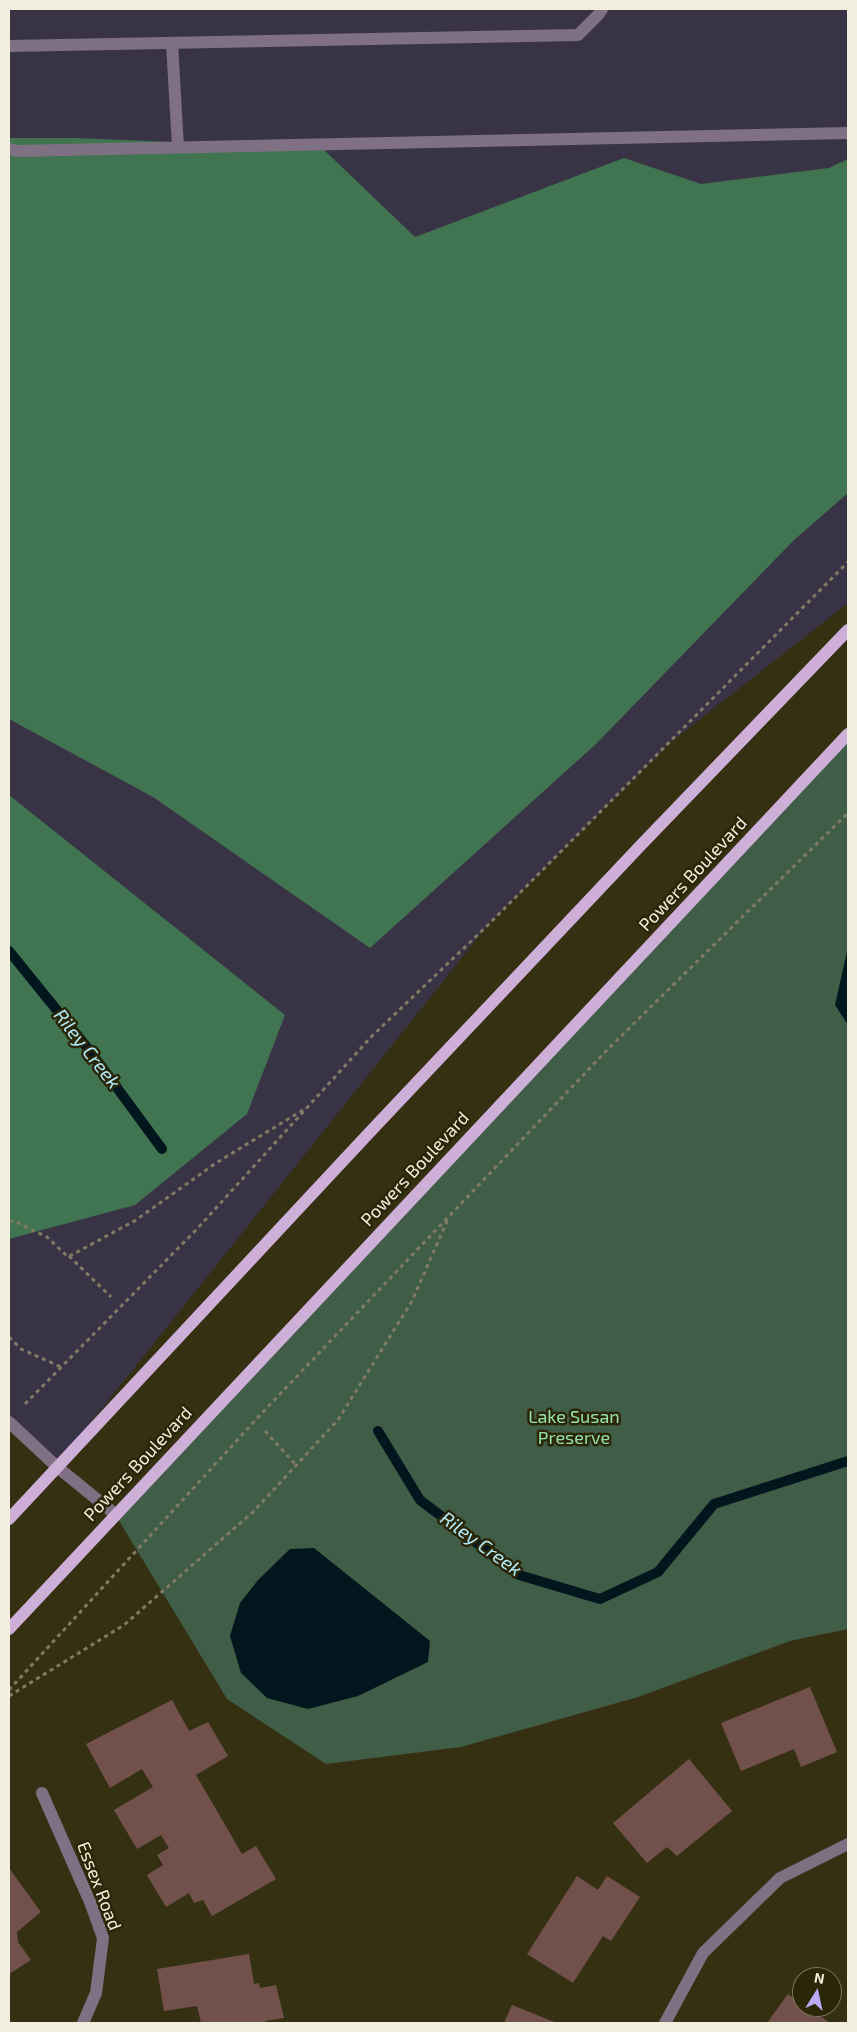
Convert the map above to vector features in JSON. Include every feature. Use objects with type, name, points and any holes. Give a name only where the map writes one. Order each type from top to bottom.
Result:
[{"type":"main road","points":[[9,1519],[56,1466],[634,852],[848,630]]},
{"type":"main road","name":"Powers Boulevard","points":[[9,1628],[848,734]]},
{"type":"street","points":[[9,46],[578,35],[602,9]]},
{"type":"street","points":[[172,42],[178,147]]},
{"type":"street","points":[[9,149],[17,151],[848,133]]},
{"type":"street","points":[[9,1422],[56,1466],[115,1514]]},
{"type":"street","name":"Essex Road","points":[[42,1794],[104,1938],[96,1993],[83,2023]]},
{"type":"street","points":[[665,2023],[702,1953],[780,1878],[848,1844]]},
{"type":"path","points":[[22,1407],[196,1229],[372,1036],[509,904],[848,562]]},
{"type":"path","points":[[9,1690],[262,1413],[609,1048],[848,813]]},
{"type":"path","points":[[69,1256],[136,1220],[216,1163],[307,1107]]},
{"type":"path","points":[[9,1696],[124,1625],[253,1512],[338,1420],[412,1301],[449,1216]]},
{"type":"path","points":[[9,1221],[16,1222],[47,1237],[111,1297]]},
{"type":"path","points":[[9,1337],[21,1349],[61,1367]]},
{"type":"path","points":[[265,1431],[296,1465]]},
{"type":"shaded area","points":[[9,9],[848,9],[848,603],[671,742],[488,925],[56,1466],[9,1423]]},
{"type":"green space","points":[[9,138],[75,138],[322,148],[415,237],[624,158],[701,184],[829,168],[848,159],[848,493],[794,540],[596,744],[370,948],[153,797],[9,719]]},
{"type":"green space","name":"Lake Susan Preserve","points":[[848,734],[848,1629],[790,1641],[638,1697],[461,1747],[326,1764],[227,1699],[115,1514]]},
{"type":"green space","points":[[9,795],[285,1015],[247,1114],[135,1205],[9,1239]]},
{"type":"water","points":[[848,947],[848,1025],[835,1005]]},
{"type":"water","points":[[314,1548],[430,1641],[428,1662],[358,1696],[308,1709],[267,1698],[241,1673],[230,1636],[240,1603],[258,1580],[290,1549]]},
{"type":"building","points":[[810,1687],[837,1752],[801,1767],[794,1749],[741,1771],[721,1723]]},
{"type":"building","points":[[172,1700],[189,1731],[208,1722],[228,1756],[196,1775],[242,1854],[256,1846],[276,1879],[212,1916],[203,1900],[194,1903],[189,1893],[166,1907],[147,1875],[163,1865],[157,1855],[169,1848],[161,1835],[137,1849],[114,1810],[153,1787],[142,1769],[110,1788],[86,1744]]},
{"type":"building","points":[[689,1759],[732,1811],[677,1856],[667,1847],[647,1863],[613,1823]]},
{"type":"building","points":[[9,1868],[41,1912],[17,1932],[18,1942],[31,1960],[9,1974]]},
{"type":"building","points":[[577,1876],[598,1890],[607,1876],[640,1897],[611,1941],[603,1936],[573,1983],[527,1954]]},
{"type":"building","points":[[249,1954],[254,1984],[259,1983],[260,1988],[276,1985],[284,2018],[265,2021],[266,2023],[201,2023],[197,2006],[164,2011],[157,1969]]},
{"type":"building","points":[[788,1994],[792,1997],[792,2017],[821,2017],[830,2023],[767,2023]]},
{"type":"building","points":[[512,2005],[557,2023],[504,2023]]},
{"type":"waterway","name":"Riley Creek","points":[[9,951],[90,1051],[162,1149]]},
{"type":"waterway","name":"Riley Creek","points":[[378,1431],[420,1500],[519,1575],[600,1599],[658,1572],[714,1504],[848,1461]]}]
